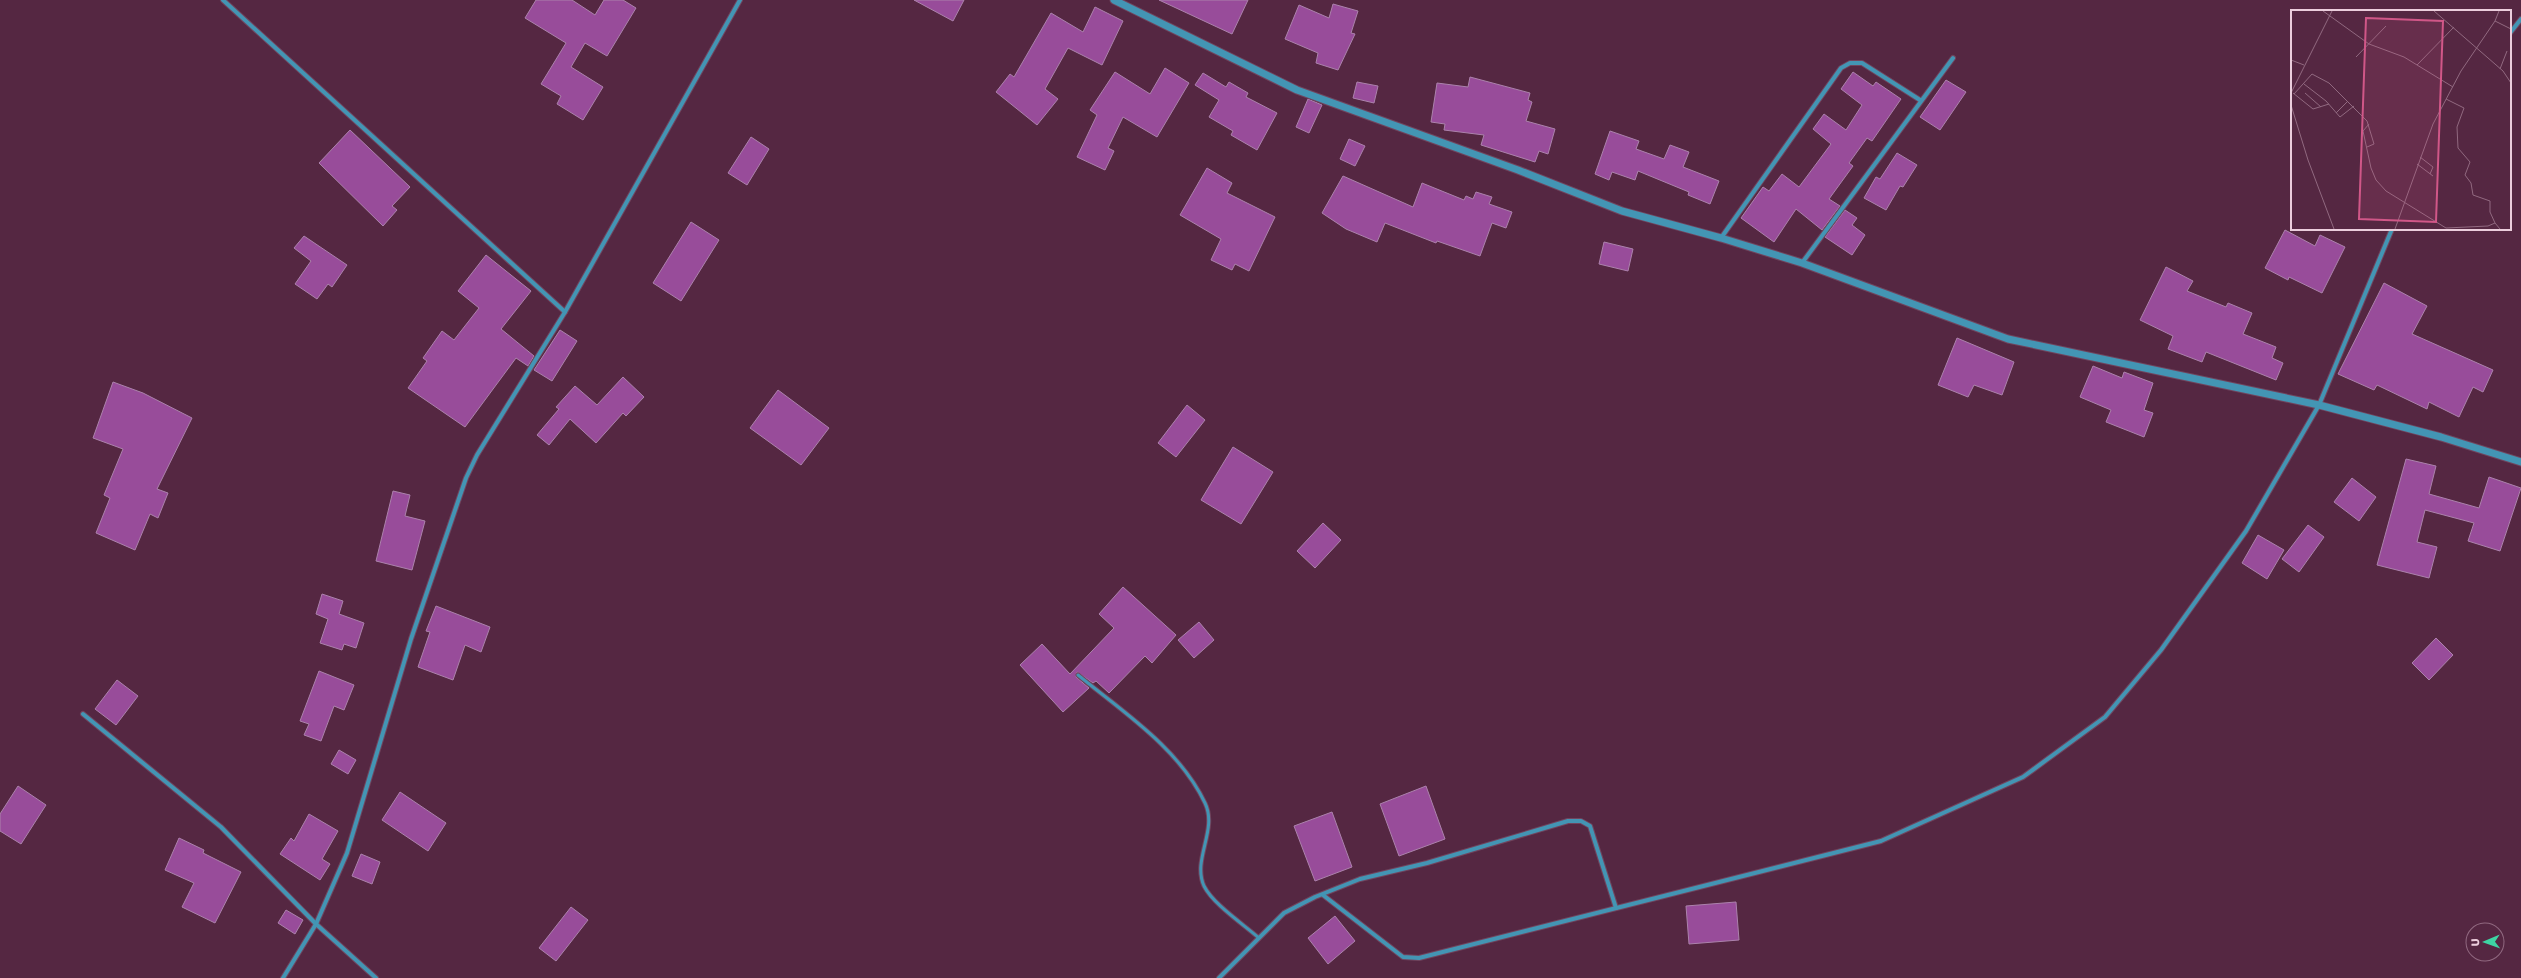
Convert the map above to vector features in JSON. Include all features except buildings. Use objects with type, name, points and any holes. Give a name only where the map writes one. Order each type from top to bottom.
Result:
[{"type":"street","points":[[223,0],[565,312]]},
{"type":"street","points":[[283,978],[316,924],[347,853],[411,639],[466,478],[477,455],[565,312],[740,0]]},
{"type":"street","points":[[1114,0],[1297,90],[1518,170],[1622,211],[1721,238],[1802,264],[2008,339],[2319,405],[2441,437],[2521,462]]},
{"type":"street","points":[[2511,33],[2521,19]]},
{"type":"street","points":[[1802,264],[1952,58]]},
{"type":"street","points":[[1721,238],[1841,68],[1850,63],[1862,62],[1920,100]]},
{"type":"street","points":[[1323,894],[1403,957],[1420,958],[1881,841],[2023,777],[2105,717],[2161,650],[2246,531],[2319,405],[2392,230]]},
{"type":"street","points":[[83,714],[221,827],[316,924],[376,978]]},
{"type":"street","points":[[1219,978],[1284,913],[1323,894],[1360,879],[1427,863],[1568,820],[1581,821],[1590,826],[1616,908]]},
{"type":"lane","points":[[1078,675],[1146,730],[1182,767],[1206,803],[1210,820],[1200,868],[1204,886],[1219,903],[1259,938]]}]
